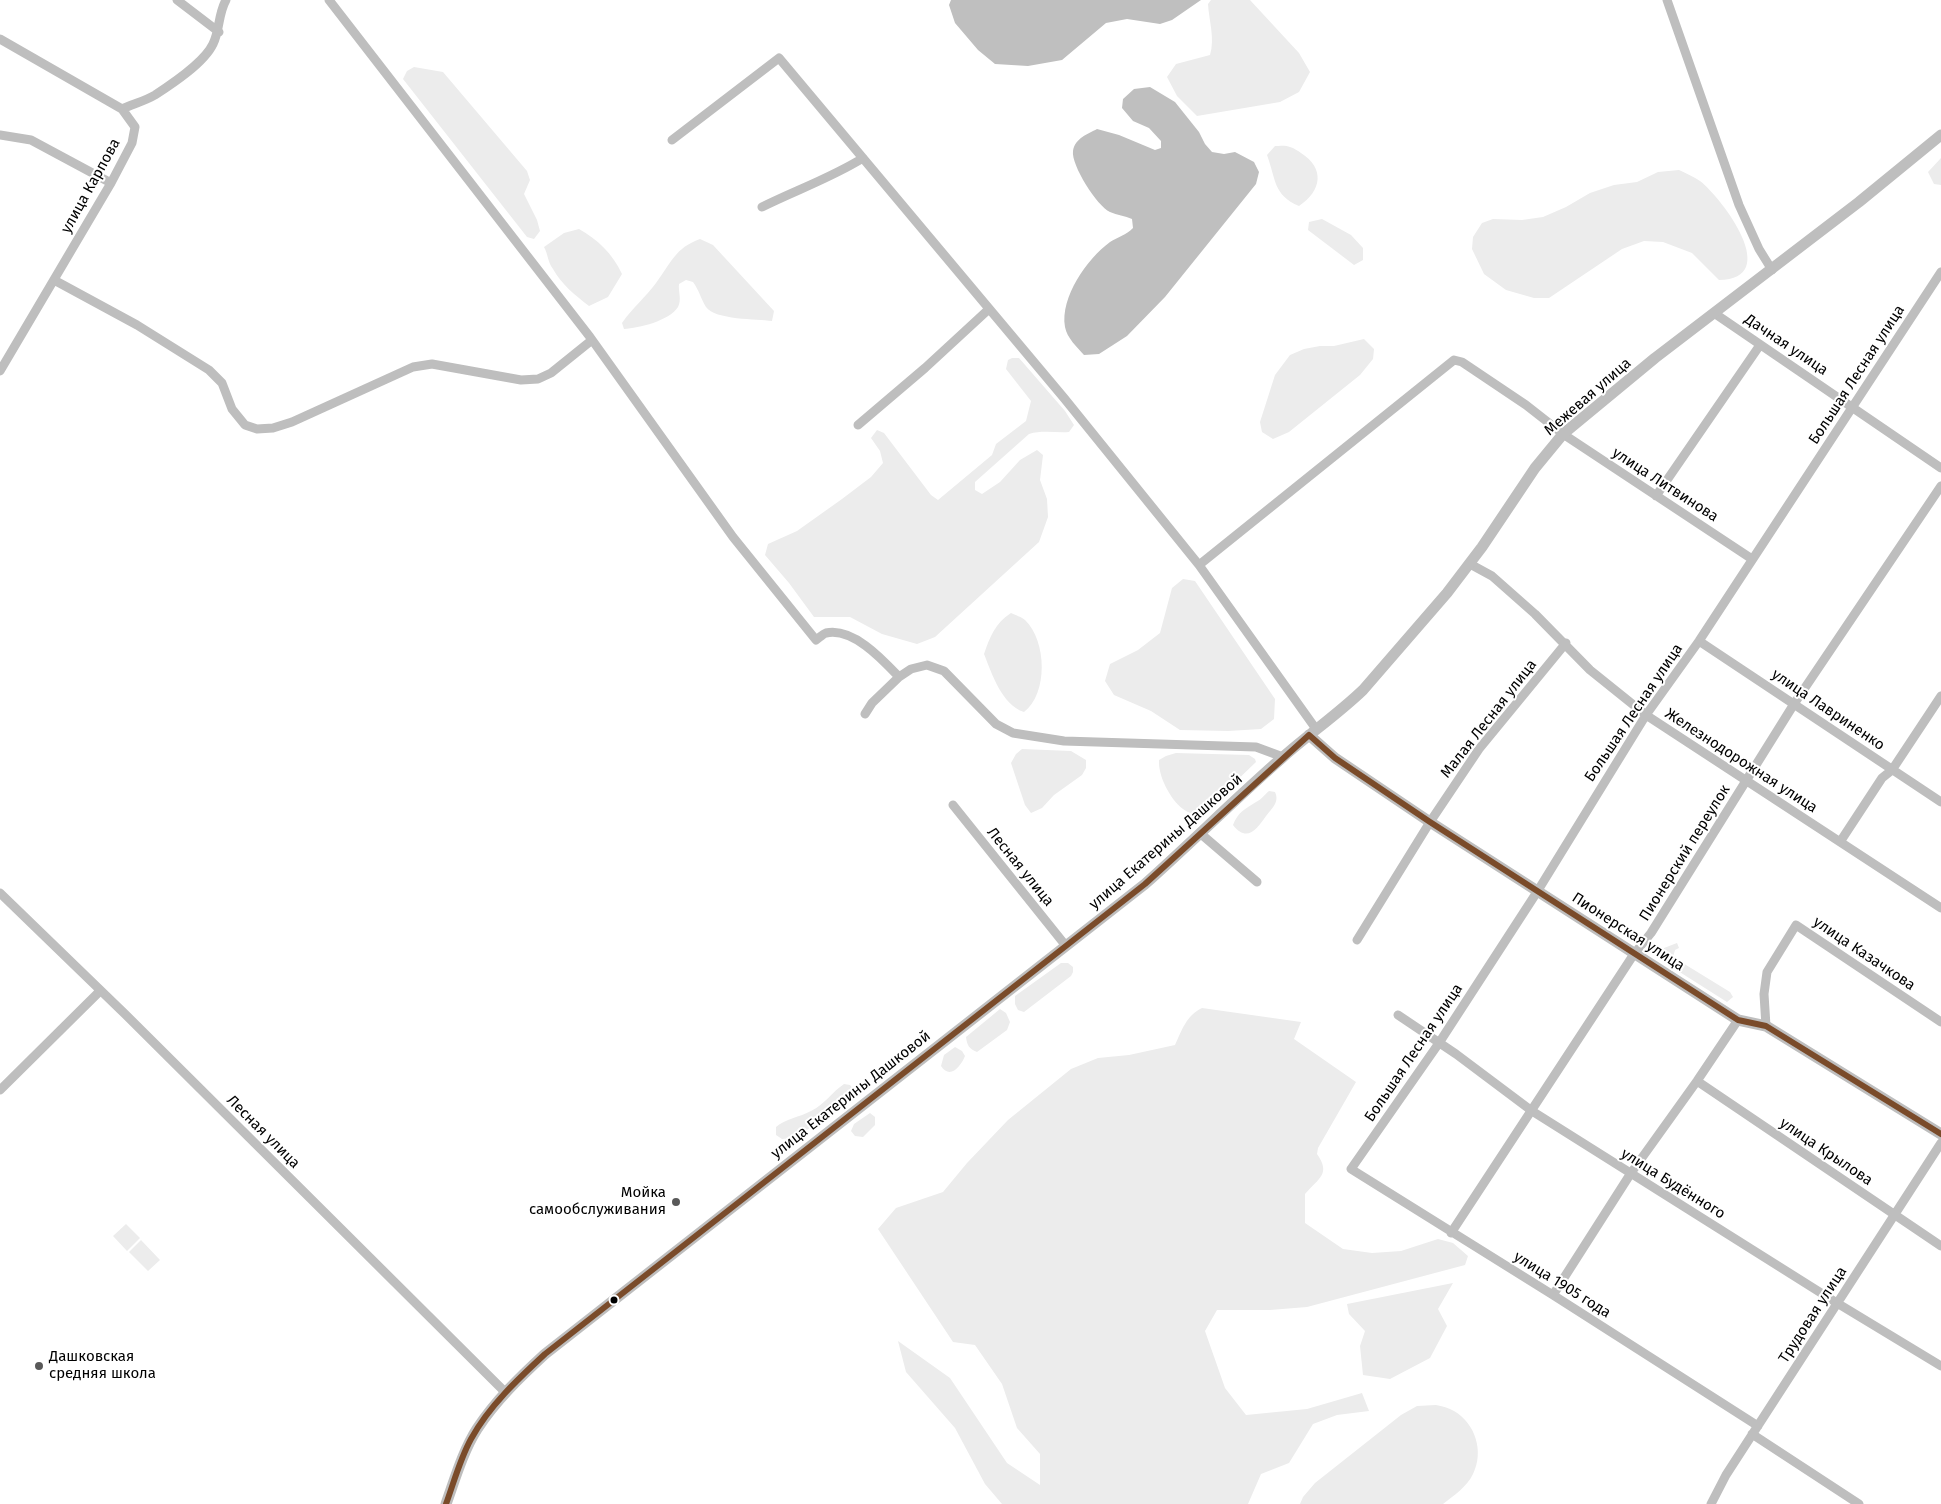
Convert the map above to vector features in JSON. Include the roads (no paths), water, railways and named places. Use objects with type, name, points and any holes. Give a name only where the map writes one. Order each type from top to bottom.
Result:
[{"type":"street","points":[[177,0],[219,32]]},
{"type":"street","points":[[0,39],[122,109],[153,96],[199,63],[212,48],[219,32],[220,17],[226,0]]},
{"type":"street","points":[[329,0],[592,340],[733,537],[816,640],[826,633],[841,634],[856,640],[878,655],[899,677]]},
{"type":"street","points":[[1667,0],[1739,205],[1759,249],[1772,270]]},
{"type":"street","points":[[672,140],[779,58],[1064,398],[1199,565],[1313,732]]},
{"type":"street","name":"улица Карпова","points":[[0,371],[112,183],[132,143],[134,127],[122,109]]},
{"type":"street","points":[[0,135],[31,140],[112,183]]},
{"type":"street","name":"Межевая улица","points":[[1313,732],[1350,703],[1363,690],[1448,593],[1535,468],[1563,434],[1941,135]]},
{"type":"street","points":[[762,207],[812,183],[822,181],[841,172],[863,158]]},
{"type":"street","name":"Большая Лесная улица","points":[[1350,1169],[1439,1043],[1537,892],[1646,715],[1699,641],[1941,272]]},
{"type":"street","points":[[54,280],[137,325],[209,370],[222,383],[232,409],[238,418],[246,425],[257,429],[273,428],[292,422],[412,367],[432,364],[521,380],[538,379],[551,372],[592,340]]},
{"type":"street","points":[[858,425],[925,368],[989,309]]},
{"type":"street","name":"Дачная улица","points":[[1714,313],[1941,468]]},
{"type":"street","points":[[1656,496],[1760,345]]},
{"type":"street","name":"улица Литвинова","points":[[1199,565],[1454,360],[1462,362],[1510,394],[1563,434],[1752,559]]},
{"type":"street","name":"Пионерский переулок","points":[[1451,1233],[1634,954],[1651,933],[1794,704],[1941,486]]},
{"type":"street","name":"Железнодорожная улица","points":[[1470,564],[1492,576],[1566,643],[1590,670],[1646,715],[1941,908]]},
{"type":"street","name":"улица Лавриненко","points":[[1699,641],[1941,802]]},
{"type":"street","name":"Малая Лесная улица","points":[[1357,940],[1430,822],[1479,749],[1566,643]]},
{"type":"street","points":[[865,714],[872,703],[899,677],[911,669],[927,665],[944,671],[996,724],[1013,733],[1064,741],[1256,747],[1283,757]]},
{"type":"street","points":[[1840,842],[1882,778],[1892,770],[1941,696]]},
{"type":"street","name":"улица Екатерины Дашковой","points":[[446,1504],[463,1456],[477,1429],[505,1392],[544,1354],[1144,884],[1202,834],[1283,757],[1313,732]]},
{"type":"street","name":"Пионерская улица","points":[[1313,732],[1335,758],[1537,892],[1738,1020],[1766,1026],[1941,1134]]},
{"type":"street","name":"Лесная улица","points":[[953,805],[1066,946]]},
{"type":"street","points":[[1202,834],[1258,882]]},
{"type":"street","name":"Лесная улица","points":[[0,893],[505,1392]]},
{"type":"street","name":"улица Казачкова","points":[[1766,1026],[1764,994],[1766,972],[1796,926],[1941,1022]]},
{"type":"street","points":[[0,1090],[100,991]]},
{"type":"street","name":"улица Будённого","points":[[1398,1015],[1532,1111],[1837,1303],[1941,1366]]},
{"type":"street","points":[[1553,1294],[1630,1173],[1697,1081],[1738,1020]]},
{"type":"street","name":"улица Крылова","points":[[1697,1081],[1941,1246]]},
{"type":"street","name":"Трудовая улица","points":[[1711,1504],[1726,1475],[1752,1434],[1941,1143]]},
{"type":"street","name":"улица 1905 года","points":[[1350,1169],[1451,1233],[1553,1294],[1758,1426]]},
{"type":"street","points":[[1752,1434],[1859,1504]]},
{"type":"place","name":"Мойка самообслуживания","points":[[676,1202]]},
{"type":"place","name":"Дашковская средняя школа","points":[[39,1366]]}]
